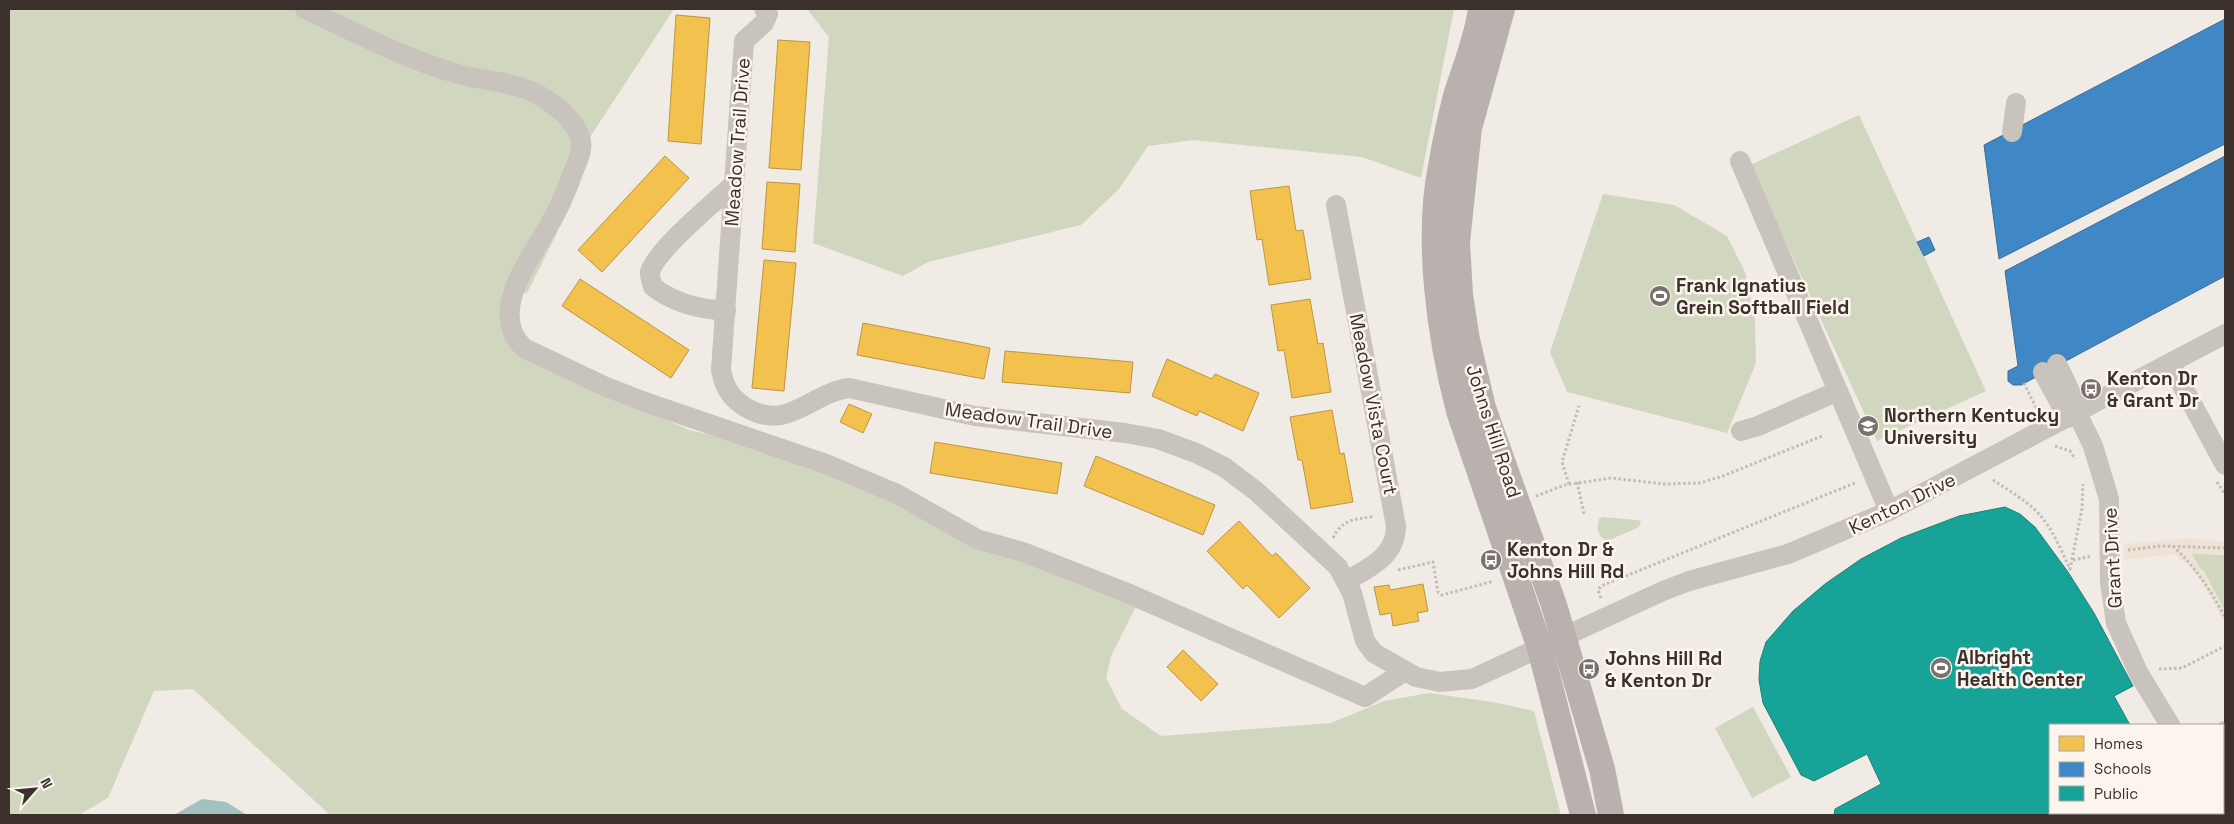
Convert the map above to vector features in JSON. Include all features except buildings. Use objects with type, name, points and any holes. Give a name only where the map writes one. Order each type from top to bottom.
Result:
[{"type":"main road","name":"Johns Hill Road","points":[[1481,9],[1478,32],[1456,98],[1440,168],[1436,223],[1437,285],[1449,368],[1459,411],[1540,648],[1584,815]]},
{"type":"main road","name":"Johns Hill Road","points":[[1502,9],[1468,128],[1457,242],[1460,295],[1473,368],[1483,408],[1540,565],[1563,637],[1602,769],[1611,815]]},
{"type":"street","points":[[305,9],[417,60],[458,74],[507,83],[541,96],[567,116],[580,138],[581,150],[578,160],[561,203],[536,246],[512,299],[509,319],[518,343],[524,348],[596,382],[645,402],[826,464],[897,494],[977,539],[1023,552],[1125,592],[1365,697],[1404,671]]},
{"type":"street","name":"Meadow Trail Drive","points":[[764,9],[768,14],[764,23],[744,41],[721,370],[724,384],[737,402],[764,416],[793,412],[829,393],[849,388],[975,416],[1125,433],[1158,439],[1196,453],[1224,467],[1256,491],[1325,554],[1338,566],[1347,581],[1358,609],[1365,641],[1374,654],[1416,677],[1440,682],[1457,682],[1472,679],[1563,637]]},
{"type":"street","points":[[2012,132],[2016,103]]},
{"type":"street","points":[[1740,160],[1889,511]]},
{"type":"street","points":[[726,311],[696,308],[665,296],[653,287],[650,273],[654,263],[671,243],[734,184]]},
{"type":"street","name":"Meadow Vista Court","points":[[1336,205],[1394,513],[1396,536],[1386,554]]},
{"type":"street","name":"Kenton Drive","points":[[1563,637],[1663,591],[1689,581],[1788,554],[1889,511],[2225,334]]},
{"type":"street","points":[[2170,363],[2222,467]]},
{"type":"street","name":"Grant Drive","points":[[2050,368],[2093,446],[2109,499],[2110,582],[2116,623],[2139,674],[2169,724]]},
{"type":"street","points":[[1742,431],[1758,426],[1838,391]]},
{"type":"street","points":[[1347,581],[1386,554]]},
{"type":"path","points":[[2024,383],[2041,418]]},
{"type":"path","points":[[1569,484],[1562,462],[1579,406]]},
{"type":"path","points":[[1531,498],[1577,482],[1612,478],[1672,485],[1700,483],[1723,476],[1822,436]]},
{"type":"path","points":[[2054,446],[2070,451],[2077,464]]},
{"type":"path","points":[[2222,467],[2225,494]]},
{"type":"path","points":[[1993,480],[2026,502],[2038,513],[2047,525],[2070,569],[2082,509],[2083,484],[2081,476]]},
{"type":"path","points":[[1577,482],[1584,514]]},
{"type":"path","points":[[1602,600],[1598,590],[1601,586],[1856,483]]},
{"type":"path","points":[[1325,554],[1339,527],[1347,521],[1394,513]]},
{"type":"path","points":[[2172,546],[2193,565],[2205,580],[2225,617]]},
{"type":"path","points":[[2073,560],[2138,548],[2172,546],[2225,548]]},
{"type":"path","points":[[1386,554],[1395,570],[1433,562],[1438,592],[1442,595],[1497,581]]},
{"type":"path","points":[[2139,674],[2153,670],[2182,668],[2225,646]]},
{"type":"green space","points":[[9,9],[674,9],[588,140],[556,235],[527,293],[510,290],[505,315],[557,371],[689,430],[748,444],[890,498],[1137,604],[1111,656],[1106,678],[1122,709],[1161,736],[1331,723],[1384,701],[1429,693],[1493,702],[1534,711],[1561,815],[330,815],[193,689],[154,691],[108,798],[79,815],[9,815]]},
{"type":"green space","points":[[807,9],[1454,9],[1421,178],[1362,157],[1193,140],[1148,146],[1119,189],[1081,225],[928,262],[903,276],[813,243],[829,37]]},
{"type":"green space","points":[[1859,115],[1986,391],[1877,441],[1750,165]]},
{"type":"green space","name":"Frank Ignatius Grein Softball Field","points":[[1603,194],[1674,205],[1727,236],[1745,272],[1755,321],[1756,363],[1727,433],[1567,392],[1550,352]]},
{"type":"green space","points":[[1603,517],[1641,521],[1639,527],[1607,541],[1600,535],[1598,529],[1599,519]]},
{"type":"green space","points":[[2192,554],[2225,555],[2225,611],[2204,572],[2192,559]]},
{"type":"green space","points":[[1753,707],[1791,777],[1752,798],[1715,728]]},
{"type":"shaded area","points":[[2192,538],[2225,542],[2225,555],[2192,554],[2225,611],[2225,624],[2209,594],[2190,567],[2174,554],[2124,560],[2124,544]]},
{"type":"water","points":[[202,799],[226,802],[247,815],[174,815]]},
{"type":"place","name":"Frank Ignatius Grein Softball Field","points":[[1660,296]]},
{"type":"place","name":"Kenton Dr & Grant Dr","points":[[2091,389]]},
{"type":"place","name":"Northern Kentucky University","points":[[1868,426]]},
{"type":"place","name":"Kenton Dr & Johns Hill Rd","points":[[1491,560]]},
{"type":"place","name":"Albright Health Center","points":[[1941,668]]},
{"type":"place","name":"Johns Hill Rd & Kenton Dr","points":[[1589,669]]}]
